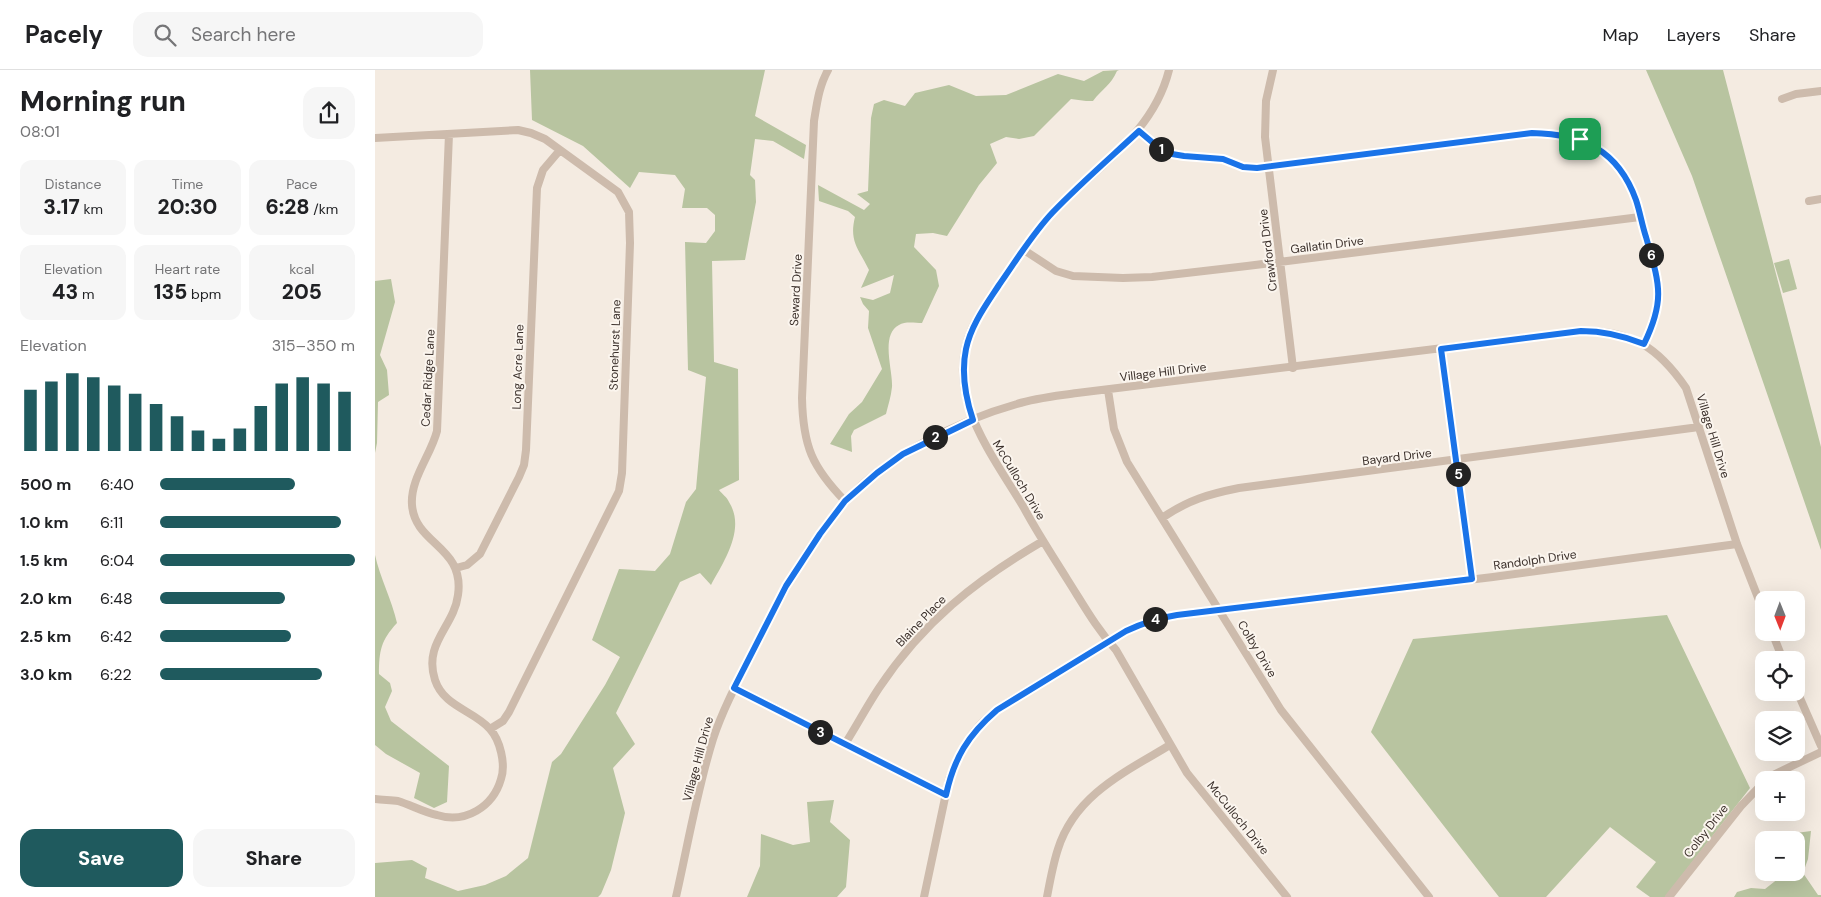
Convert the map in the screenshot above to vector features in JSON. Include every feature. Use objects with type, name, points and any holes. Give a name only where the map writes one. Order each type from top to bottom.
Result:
[{"type":"street","name":"Seward Drive","points":[[829,70],[823,80],[817,99],[814,121],[802,423],[807,444],[815,464],[827,482],[845,501]]},
{"type":"street","name":"McCulloch Drive","points":[[1169,70],[1158,101],[1139,131],[1052,213],[981,312],[966,347],[963,364],[964,389],[979,435],[1101,633],[1116,650],[1187,773],[1287,897]]},
{"type":"street","name":"Crawford Drive","points":[[1273,70],[1266,101],[1265,119],[1268,166],[1293,368]]},
{"type":"street","points":[[1782,99],[1797,94],[1821,91]]},
{"type":"street","name":"Stonehurst Lane","points":[[375,138],[518,130],[531,132],[545,139],[618,192],[629,212],[630,234],[622,473],[619,491],[509,712],[503,720],[490,730]]},
{"type":"street","points":[[1139,131],[1154,144],[1172,154],[1223,159],[1243,167],[1257,168],[1532,133],[1556,133],[1580,139],[1609,157],[1620,169],[1636,201],[1655,268],[1659,300],[1656,314],[1644,344]]},
{"type":"street","name":"Cedar Ridge Lane","points":[[449,134],[437,431],[434,443],[412,492],[412,506],[417,522],[426,535],[445,552],[456,568]]},
{"type":"street","name":"Long Acre Lane","points":[[456,568],[467,565],[480,554],[524,465],[537,188],[543,170],[560,150]]},
{"type":"street","points":[[1809,201],[1821,199]]},
{"type":"street","name":"Gallatin Drive","points":[[1024,250],[1056,271],[1073,276],[1152,277],[1640,217]]},
{"type":"street","name":"Village Hill Drive","points":[[676,897],[705,765],[723,711],[786,586],[820,534],[845,501],[877,473],[903,454],[973,420],[1018,403],[1042,398],[1589,331],[1620,335],[1644,344],[1667,363],[1686,388],[1737,544],[1755,591]]},
{"type":"street","points":[[1441,349],[1472,579]]},
{"type":"street","name":"Colby Drive","points":[[1108,390],[1110,411],[1120,446],[1127,462],[1281,710],[1429,897]]},
{"type":"street","name":"Bayard Drive","points":[[1163,518],[1179,507],[1198,498],[1239,488],[1699,428]]},
{"type":"street","name":"Blaine Place","points":[[845,744],[878,689],[927,628],[945,610],[983,579],[1043,541]]},
{"type":"street","name":"Randolph Drive","points":[[924,897],[949,779],[956,761],[979,725],[997,710],[1126,631],[1160,618],[1737,544]]},
{"type":"street","points":[[375,799],[396,801],[437,816],[453,818],[468,816],[483,808],[498,788],[502,776],[501,752],[490,730],[471,713],[459,709],[448,701],[434,679],[432,663],[434,646],[454,608],[458,595],[456,568]]},
{"type":"street","points":[[734,688],[946,795]]},
{"type":"street","points":[[1801,701],[1821,746]]},
{"type":"street","points":[[1047,897],[1058,848],[1067,826],[1078,809],[1107,784],[1170,745]]},
{"type":"street","name":"Colby Drive","points":[[1781,771],[1821,752]]},
{"type":"street","name":"Colby Drive","points":[[1669,897],[1741,806],[1755,791]]},
{"type":"green space","points":[[530,70],[765,70],[755,116],[806,145],[804,159],[773,141],[755,139],[750,175],[755,180],[756,202],[745,260],[712,261],[714,362],[738,369],[739,480],[719,490],[728,500],[734,512],[734,534],[727,555],[711,585],[700,573],[680,582],[616,713],[635,744],[613,768],[625,813],[611,870],[601,894],[598,897],[375,897],[375,863],[412,860],[427,868],[425,878],[458,891],[485,885],[506,876],[528,858],[552,762],[561,754],[605,685],[620,657],[592,640],[619,569],[655,571],[670,554],[686,502],[696,489],[706,377],[688,370],[685,242],[706,243],[715,231],[715,215],[707,208],[682,208],[685,189],[675,175],[639,172],[630,188],[583,146],[532,120]]},
{"type":"green space","points":[[1119,70],[1093,101],[1071,99],[1034,136],[1019,139],[1006,137],[990,144],[997,163],[979,185],[947,236],[933,233],[916,234],[914,247],[936,270],[939,286],[922,323],[901,324],[893,330],[890,337],[889,353],[892,387],[886,414],[854,430],[851,436],[852,452],[830,444],[849,414],[862,402],[882,369],[868,328],[869,311],[860,297],[873,300],[890,293],[894,275],[861,288],[869,270],[854,239],[853,225],[855,217],[848,211],[819,201],[818,185],[864,210],[870,204],[857,194],[868,191],[871,118],[874,104],[884,100],[905,106],[915,93],[949,85],[976,96],[1006,95],[1058,74],[1084,81],[1103,71]]},
{"type":"green space","points":[[1646,70],[1723,70],[1821,447],[1821,550],[1692,176]]},
{"type":"green space","points":[[1789,259],[1797,289],[1783,293],[1774,263]]},
{"type":"green space","points":[[391,279],[395,302],[380,355],[387,370],[389,395],[378,402],[375,453],[375,281]]},
{"type":"green space","points":[[375,555],[397,623],[387,635],[380,652],[379,674],[390,683],[392,691],[385,707],[391,721],[449,766],[447,802],[434,808],[414,798],[420,773],[386,754],[375,745]]},
{"type":"green space","points":[[1667,615],[1750,788],[1665,897],[1650,897],[1636,887],[1656,862],[1610,827],[1546,897],[1499,897],[1371,732],[1413,639]]},
{"type":"green space","points":[[834,800],[830,822],[850,840],[846,887],[837,897],[747,897],[760,866],[761,834],[793,845],[810,842],[807,802]]},
{"type":"green space","points":[[1811,831],[1808,859],[1805,867],[1805,832]]},
{"type":"green space","points":[[1805,876],[1821,897],[1734,897],[1737,892],[1751,888],[1765,889],[1775,881],[1805,881]]},
{"type":"route","points":[[1139,131],[1159,148],[1172,154],[1197,158],[1223,159],[1243,167],[1257,168],[1532,133],[1556,133],[1580,139],[1609,157],[1620,169],[1636,201],[1658,283],[1659,300],[1656,314],[1644,344],[1628,337],[1596,331],[1581,331],[1441,349],[1472,579],[1177,615],[1145,623],[1126,631],[1016,698],[997,710],[979,725],[956,761],[949,779],[946,795],[734,688],[786,586],[820,534],[845,501],[877,473],[903,454],[973,420],[964,389],[963,364],[966,347],[981,312],[1034,235],[1052,213],[1139,131]]}]
